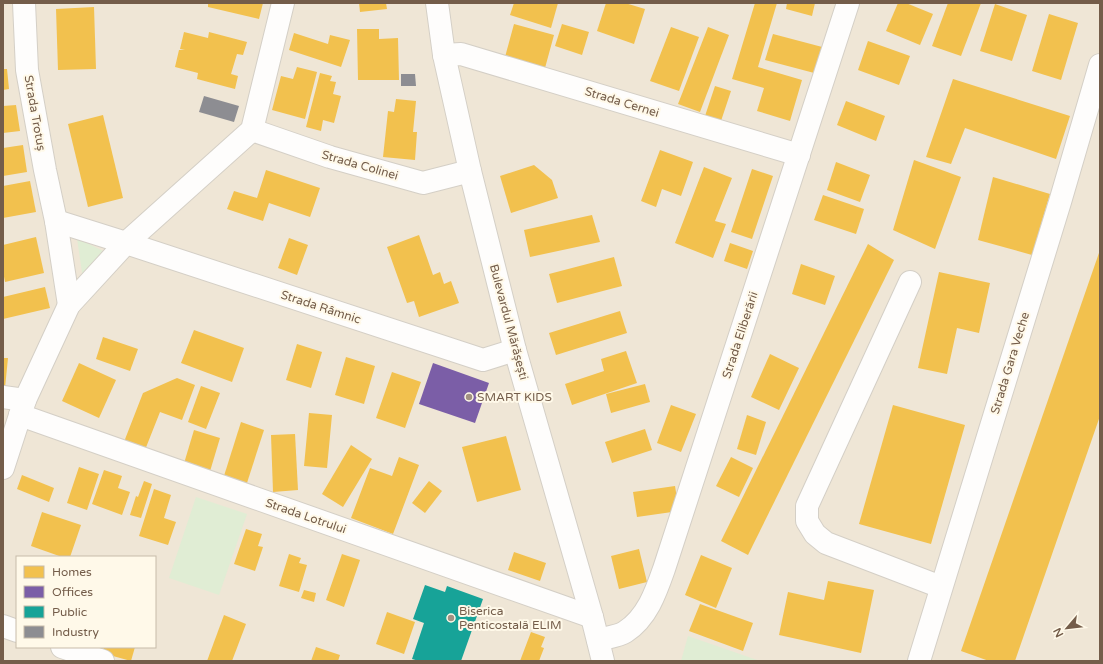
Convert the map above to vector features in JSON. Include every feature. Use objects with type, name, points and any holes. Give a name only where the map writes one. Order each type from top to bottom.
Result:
[{"type":"street","name":"Strada Trotuș","points":[[24,3],[27,70],[56,221],[69,304]]},
{"type":"street","points":[[3,468],[22,407],[69,304],[126,243],[252,130],[283,3]]},
{"type":"street","name":"Bulevardul Mărășești","points":[[437,3],[444,55],[470,171],[515,350],[592,617],[603,661]]},
{"type":"street","name":"Strada Eliberării","points":[[598,640],[624,632],[638,621],[653,599],[669,554],[848,3]]},
{"type":"street","name":"Strada Cernei","points":[[444,55],[461,54],[799,155]]},
{"type":"street","name":"Strada Gara Veche","points":[[919,661],[1100,65]]},
{"type":"street","name":"Strada Colinei","points":[[252,130],[330,157],[423,182],[470,171]]},
{"type":"street","points":[[56,221],[126,243]]},
{"type":"street","name":"Strada Râmnic","points":[[126,243],[483,360],[515,350]]},
{"type":"street","points":[[910,282],[807,506],[807,521],[815,534],[826,543],[941,587]]},
{"type":"street","name":"Strada Lotrului","points":[[3,397],[22,407],[592,617]]},
{"type":"street","points":[[3,626],[16,631]]},
{"type":"street","points":[[65,648],[103,661]]},
{"type":"shaded area","points":[[3,3],[1100,3],[1100,661],[3,661]]},
{"type":"green space","points":[[77,238],[103,251],[83,279]]},
{"type":"green space","points":[[196,497],[247,514],[219,595],[169,578]]},
{"type":"green space","points":[[688,636],[760,661],[681,661]]},
{"type":"building: Homes","points":[[208,3],[263,3],[259,19],[208,7]]},
{"type":"building: Homes","points":[[359,3],[386,3],[387,9],[360,12]]},
{"type":"building: Homes","points":[[514,3],[558,3],[551,28],[510,15]]},
{"type":"building: Homes","points":[[606,3],[625,3],[645,9],[634,44],[597,31]]},
{"type":"building: Homes","points":[[755,3],[777,3],[758,67],[802,80],[790,121],[757,111],[764,88],[732,79]]},
{"type":"building: Homes","points":[[787,3],[815,3],[812,16],[786,9]]},
{"type":"building: Homes","points":[[898,3],[906,3],[933,14],[920,45],[886,31]]},
{"type":"building: Homes","points":[[948,3],[981,3],[961,56],[932,46]]},
{"type":"building: Homes","points":[[995,4],[1027,15],[1012,61],[980,51]]},
{"type":"building: Homes","points":[[94,7],[96,69],[58,70],[56,9]]},
{"type":"building: Homes","points":[[1049,14],[1078,23],[1061,80],[1032,71]]},
{"type":"building: Homes","points":[[514,24],[554,35],[545,68],[505,57]]},
{"type":"building: Homes","points":[[562,24],[589,32],[582,55],[555,46]]},
{"type":"building: Homes","points":[[671,27],[699,37],[679,91],[650,81]]},
{"type":"building: Homes","points":[[708,27],[729,35],[700,112],[678,104]]},
{"type":"building: Homes","points":[[357,29],[379,29],[379,39],[398,38],[399,80],[358,80]]},
{"type":"building: Homes","points":[[184,32],[208,38],[209,32],[247,42],[243,55],[237,54],[231,74],[238,76],[235,89],[197,79],[198,73],[175,67],[179,50],[185,50],[180,49]]},
{"type":"building: Homes","points":[[294,33],[328,44],[330,35],[350,40],[341,67],[289,50]]},
{"type":"building: Homes","points":[[773,34],[826,48],[818,74],[765,60]]},
{"type":"building: Homes","points":[[868,41],[910,56],[899,85],[858,70]]},
{"type":"building: Homes","points":[[297,67],[317,72],[305,119],[272,110],[281,76],[293,79]]},
{"type":"building: Homes","points":[[3,69],[7,69],[9,89],[3,90]]},
{"type":"building: Homes","points":[[320,73],[332,76],[330,81],[336,82],[333,94],[341,96],[334,123],[323,120],[321,131],[306,127]]},
{"type":"building: Homes","points":[[953,79],[1070,116],[1056,159],[965,128],[951,164],[926,157]]},
{"type":"building: Homes","points":[[715,86],[731,91],[718,130],[702,125]]},
{"type":"building: Homes","points":[[396,99],[416,101],[413,132],[417,132],[415,160],[383,157],[388,111],[394,112]]},
{"type":"building: Homes","points":[[846,101],[885,116],[876,141],[837,125]]},
{"type":"building: Homes","points":[[16,105],[20,131],[3,133],[3,106]]},
{"type":"building: Homes","points":[[103,115],[123,198],[88,207],[68,124]]},
{"type":"building: Homes","points":[[23,145],[27,172],[3,176],[3,148]]},
{"type":"building: Homes","points":[[660,150],[693,162],[681,196],[662,189],[656,207],[641,201]]},
{"type":"building: Homes","points":[[914,160],[961,177],[935,249],[893,230]]},
{"type":"building: Homes","points":[[836,162],[870,175],[860,202],[827,190]]},
{"type":"building: Homes","points":[[534,165],[552,180],[558,198],[511,213],[500,176]]},
{"type":"building: Homes","points":[[704,167],[732,178],[715,221],[726,224],[713,258],[675,243]]},
{"type":"building: Homes","points":[[752,169],[773,176],[752,239],[731,232]]},
{"type":"building: Homes","points":[[266,170],[320,188],[310,217],[269,203],[263,221],[227,209],[234,191],[257,198]]},
{"type":"building: Homes","points":[[993,177],[1050,194],[1032,255],[978,240]]},
{"type":"building: Homes","points":[[30,181],[36,212],[3,218],[3,186]]},
{"type":"building: Homes","points":[[823,195],[864,209],[856,234],[814,220]]},
{"type":"building: Homes","points":[[592,215],[600,242],[530,257],[524,230]]},
{"type":"building: Homes","points":[[419,235],[433,275],[440,272],[444,284],[451,281],[459,303],[419,317],[414,301],[407,303],[387,247]]},
{"type":"building: Homes","points":[[36,237],[44,273],[5,282],[3,271],[3,245]]},
{"type":"building: Homes","points":[[289,238],[308,245],[297,275],[278,268]]},
{"type":"building: Homes","points":[[730,243],[753,251],[747,269],[724,261]]},
{"type":"building: Homes","points":[[868,244],[894,260],[748,555],[721,541]]},
{"type":"building: Homes","points":[[1100,250],[1100,416],[1015,661],[989,661],[961,651]]},
{"type":"building: Homes","points":[[614,257],[622,286],[557,303],[549,274]]},
{"type":"building: Homes","points":[[801,264],[835,276],[825,305],[792,294]]},
{"type":"building: Homes","points":[[939,272],[990,283],[979,333],[957,328],[947,374],[918,368]]},
{"type":"building: Homes","points":[[45,287],[50,308],[3,319],[3,297]]},
{"type":"building: Homes","points":[[620,311],[627,333],[556,355],[549,333]]},
{"type":"building: Homes","points":[[194,330],[244,348],[232,382],[181,363]]},
{"type":"building: Homes","points":[[103,337],[138,349],[130,371],[96,359]]},
{"type":"building: Homes","points":[[297,344],[322,352],[311,388],[286,380]]},
{"type":"building: Homes","points":[[626,351],[637,383],[572,405],[565,384],[604,371],[601,359]]},
{"type":"building: Homes","points":[[770,354],[799,368],[779,410],[751,397]]},
{"type":"building: Homes","points":[[346,357],[375,366],[364,404],[335,395]]},
{"type":"building: Homes","points":[[3,358],[8,358],[5,388],[3,388]]},
{"type":"building: Homes","points":[[79,363],[116,380],[99,418],[62,401]]},
{"type":"building: Homes","points":[[392,372],[421,382],[405,428],[376,418]]},
{"type":"building: Homes","points":[[177,378],[195,385],[182,420],[160,412],[143,455],[122,447],[143,393]]},
{"type":"building: Homes","points":[[645,384],[650,402],[611,413],[606,394]]},
{"type":"building: Homes","points":[[201,386],[220,393],[206,429],[188,422]]},
{"type":"building: Homes","points":[[671,405],[696,414],[681,452],[657,443]]},
{"type":"building: Homes","points":[[893,405],[965,425],[931,544],[859,524]]},
{"type":"building: Homes","points":[[309,413],[332,415],[327,468],[304,466]]},
{"type":"building: Homes","points":[[747,415],[766,422],[756,455],[737,449]]},
{"type":"building: Homes","points":[[241,422],[264,430],[246,486],[223,479]]},
{"type":"building: Homes","points":[[645,429],[652,450],[612,463],[605,442]]},
{"type":"building: Homes","points":[[194,430],[220,438],[208,478],[182,470]]},
{"type":"building: Homes","points":[[295,434],[298,490],[273,492],[271,435]]},
{"type":"building: Homes","points":[[506,436],[521,490],[477,502],[462,447]]},
{"type":"building: Homes","points":[[351,445],[372,459],[343,507],[322,494]]},
{"type":"building: Homes","points":[[399,457],[419,465],[393,534],[351,518],[370,468],[392,476]]},
{"type":"building: Homes","points":[[731,457],[753,468],[739,497],[716,486]]},
{"type":"building: Homes","points":[[79,467],[99,474],[87,510],[67,503]]},
{"type":"building: Homes","points":[[104,470],[122,476],[118,488],[130,492],[122,515],[92,504]]},
{"type":"building: Homes","points":[[22,475],[54,488],[49,502],[17,489]]},
{"type":"building: Homes","points":[[144,481],[152,484],[141,518],[130,515],[136,496],[138,497]]},
{"type":"building: Homes","points":[[429,481],[442,491],[425,513],[412,503]]},
{"type":"building: Homes","points":[[675,486],[679,511],[637,517],[633,492]]},
{"type":"building: Homes","points":[[154,489],[171,495],[164,518],[176,522],[168,545],[139,536]]},
{"type":"building: Homes","points":[[42,512],[81,525],[70,556],[59,556],[31,546]]},
{"type":"building: Homes","points":[[246,529],[262,534],[258,546],[263,547],[255,571],[234,564]]},
{"type":"building: Homes","points":[[639,549],[647,582],[619,589],[611,556]]},
{"type":"building: Homes","points":[[514,552],[546,563],[540,581],[508,570]]},
{"type":"building: Homes","points":[[289,554],[301,558],[299,563],[307,565],[299,592],[279,586]]},
{"type":"building: Homes","points":[[342,554],[360,560],[344,607],[326,600]]},
{"type":"building: Homes","points":[[701,555],[732,568],[716,608],[685,595]]},
{"type":"building: Homes","points":[[828,581],[874,590],[861,653],[779,635],[788,592],[824,600]]},
{"type":"building: Homes","points":[[304,590],[316,593],[314,602],[301,598]]},
{"type":"building: Homes","points":[[700,604],[753,623],[743,651],[689,631]]},
{"type":"building: Homes","points":[[387,612],[415,622],[404,654],[376,644]]},
{"type":"building: Homes","points":[[224,615],[246,624],[232,661],[207,661]]},
{"type":"building: Homes","points":[[531,632],[545,637],[541,647],[544,648],[539,661],[520,661]]},
{"type":"building: Homes","points":[[316,647],[340,655],[338,661],[311,661]]},
{"type":"building: Homes","points":[[104,648],[135,648],[131,661],[102,653]]},
{"type":"building: Offices","points":[[433,363],[489,383],[475,423],[419,404]]},
{"type":"building: Public","points":[[425,585],[445,592],[447,586],[483,599],[461,661],[419,661],[412,659],[424,623],[413,619]]},
{"type":"building: Industry","points":[[401,74],[415,74],[416,86],[401,86]]},
{"type":"building: Industry","points":[[204,96],[239,106],[234,122],[199,112]]},
{"type":"place","name":"SMART KIDS","points":[[469,397]]},
{"type":"place","name":"Biserica Penticostală ELIM","points":[[451,618]]}]
